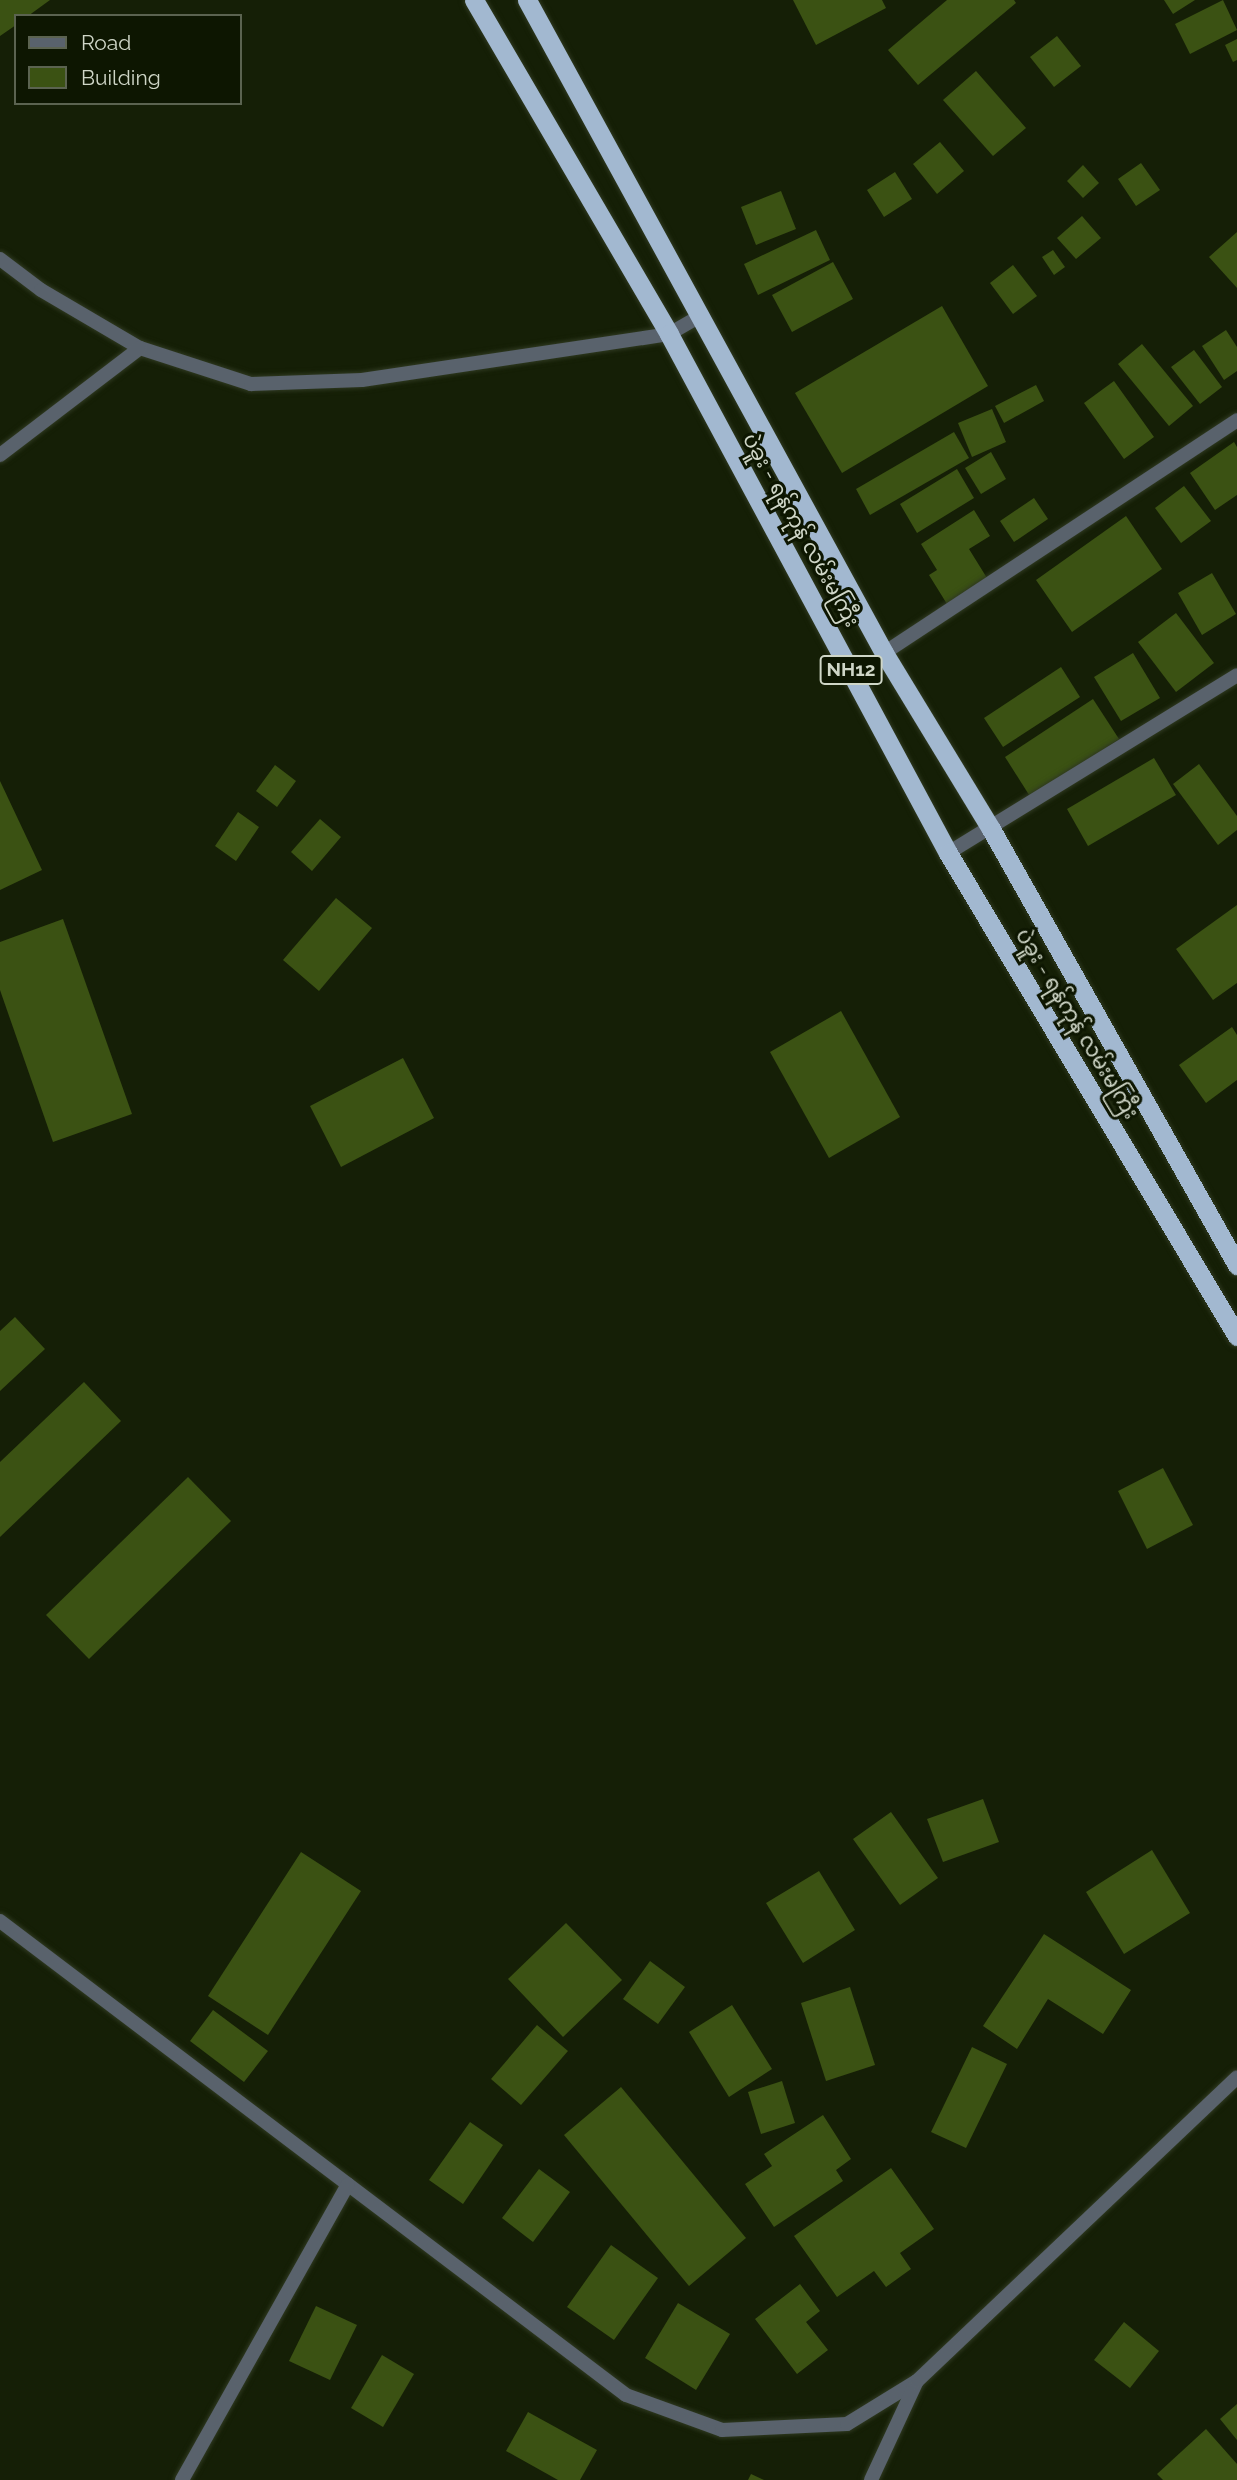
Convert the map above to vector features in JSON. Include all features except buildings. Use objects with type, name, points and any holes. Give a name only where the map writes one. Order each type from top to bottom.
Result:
[{"type":"highway","name":"ပဲခူး - ရန်ကုန် လမ်းမကြီး","points":[[474,0],[669,334],[948,853],[1237,1336]]},
{"type":"highway","name":"ပဲခူး - ရန်ကုန် လမ်းမကြီး","points":[[527,0],[702,315],[884,653],[991,829],[1237,1265]]},
{"type":"street","points":[[0,259],[41,290],[141,348],[251,384],[362,380],[669,334],[702,315]]},
{"type":"street","points":[[0,455],[141,348]]},
{"type":"street","points":[[884,653],[1237,420]]},
{"type":"street","points":[[948,853],[991,829],[1237,675]]},
{"type":"street","points":[[0,1921],[626,2395],[722,2430],[847,2424],[917,2381],[1177,2130],[1237,2077]]},
{"type":"street","points":[[182,2480],[348,2184]]},
{"type":"street","points":[[871,2480],[917,2381]]}]
